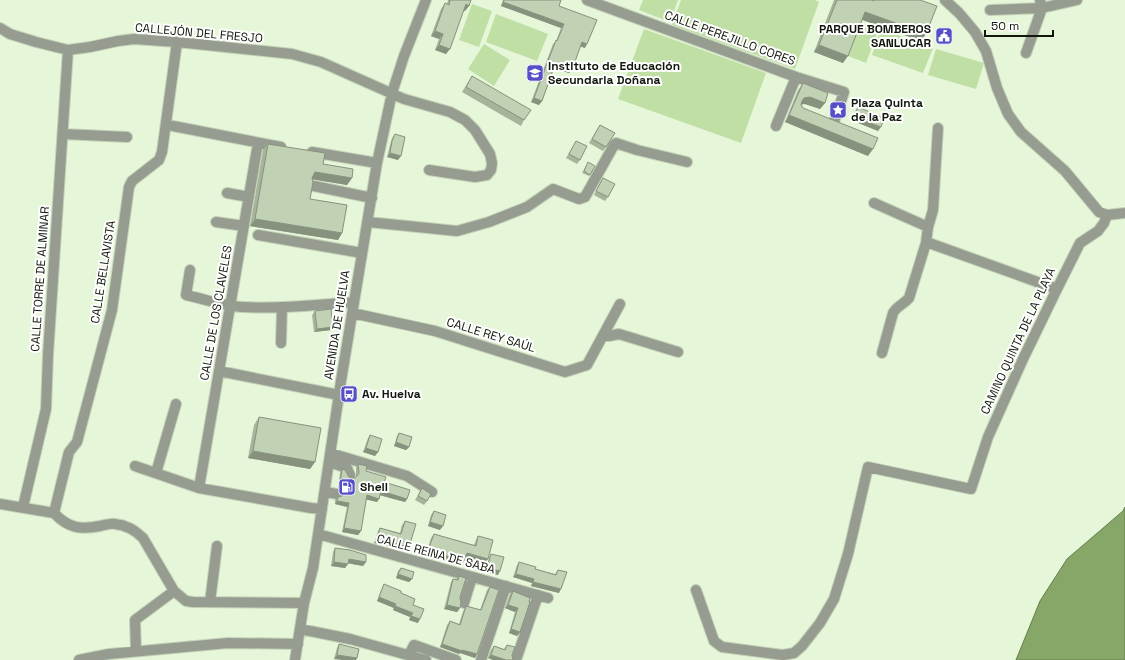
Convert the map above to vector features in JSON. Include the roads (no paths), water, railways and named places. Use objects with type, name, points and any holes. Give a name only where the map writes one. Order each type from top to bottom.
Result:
[{"type":"street","name":"CALLE PEREJILLO CORES","points":[[587,0],[796,77]]},
{"type":"street","points":[[945,0],[959,13],[975,32],[986,51],[997,88],[1008,114],[1021,132],[1065,171],[1099,212],[1107,215],[1125,213]]},
{"type":"street","points":[[990,10],[1077,0]]},
{"type":"street","name":"AVENIDA DE HUELVA","points":[[296,660],[304,603],[313,568],[339,395],[377,163],[392,93],[423,1]]},
{"type":"street","points":[[1026,53],[1041,4]]},
{"type":"street","name":"CALLEJÓN DEL FRESJO","points":[[0,28],[10,34],[68,50],[134,39],[292,54],[321,62],[404,99],[450,112],[465,120],[475,130],[490,154],[492,163],[491,170],[486,175],[480,177],[429,170]]},
{"type":"street","name":"CALLE BELLAVISTA","points":[[54,512],[69,452],[77,442],[112,310],[129,187],[132,181],[159,160],[162,152],[177,42]]},
{"type":"street","name":"CALLE TORRE DE ALMINAR","points":[[23,507],[46,409],[48,355],[68,50]]},
{"type":"street","points":[[776,126],[796,77],[844,92],[834,122]]},
{"type":"street","points":[[173,126],[288,148]]},
{"type":"street","points":[[882,354],[893,313],[909,298],[926,243],[928,227],[933,210],[938,128]]},
{"type":"street","points":[[63,134],[127,137]]},
{"type":"street","name":"CALLE DE LOS CLAVELES","points":[[199,488],[258,143]]},
{"type":"street","points":[[368,222],[457,231],[489,222],[528,207],[553,189],[579,199],[585,197],[616,143],[637,150],[687,162]]},
{"type":"street","points":[[303,150],[377,163]]},
{"type":"street","points":[[314,186],[372,198]]},
{"type":"street","points":[[227,193],[249,197]]},
{"type":"street","points":[[874,203],[928,227]]},
{"type":"street","name":"CAMINO QUINTA DE LA PLAYA","points":[[696,590],[714,641],[722,647],[783,656],[794,653],[802,646],[820,623],[834,599],[848,554],[868,467],[971,489],[988,437],[1023,359],[1080,242],[1098,231],[1104,223],[1107,215]]},
{"type":"street","points":[[216,222],[244,226]]},
{"type":"street","points":[[258,235],[362,253]]},
{"type":"street","points":[[926,243],[1057,289]]},
{"type":"street","points":[[190,270],[186,295],[230,305],[243,307],[282,307],[354,302]]},
{"type":"street","name":"CALLE REY SAÚL","points":[[352,313],[435,331],[566,372],[587,365],[620,304]]},
{"type":"street","points":[[282,307],[282,343]]},
{"type":"street","points":[[603,336],[619,334],[678,352]]},
{"type":"street","points":[[219,371],[339,395]]},
{"type":"street","points":[[156,473],[176,404]]},
{"type":"street","points":[[330,458],[340,456],[407,476],[432,492]]},
{"type":"street","points":[[330,458],[347,468],[350,475]]},
{"type":"street","points":[[135,466],[199,488],[322,509]]},
{"type":"street","points":[[325,492],[337,494]]},
{"type":"street","points":[[0,504],[54,512],[61,520],[70,526],[79,528],[90,528],[114,524],[126,527],[136,532],[143,538],[174,591],[186,601],[304,603]]},
{"type":"street","name":"CALLE REINA DE SABA","points":[[318,534],[543,596],[516,660]]},
{"type":"street","points":[[210,602],[217,546]]},
{"type":"street","points":[[464,603],[472,577]]},
{"type":"street","points":[[481,660],[506,586]]},
{"type":"street","points":[[136,651],[135,620],[174,591]]},
{"type":"street","points":[[300,629],[350,639],[426,660]]},
{"type":"street","points":[[79,660],[110,657],[136,651],[228,642],[298,644]]},
{"type":"street","points":[[409,655],[414,645],[456,660]]},
{"type":"place","name":"PARQUE BOMBEROS SANLUCAR","points":[[944,36]]},
{"type":"place","name":"Instituto de Educación Secundaria Doñana","points":[[535,73]]},
{"type":"place","name":"Plaza Quinta de la Paz","points":[[838,110]]},
{"type":"place","name":"Av. Huelva","points":[[349,394]]},
{"type":"place","name":"Shell","points":[[347,487]]}]
